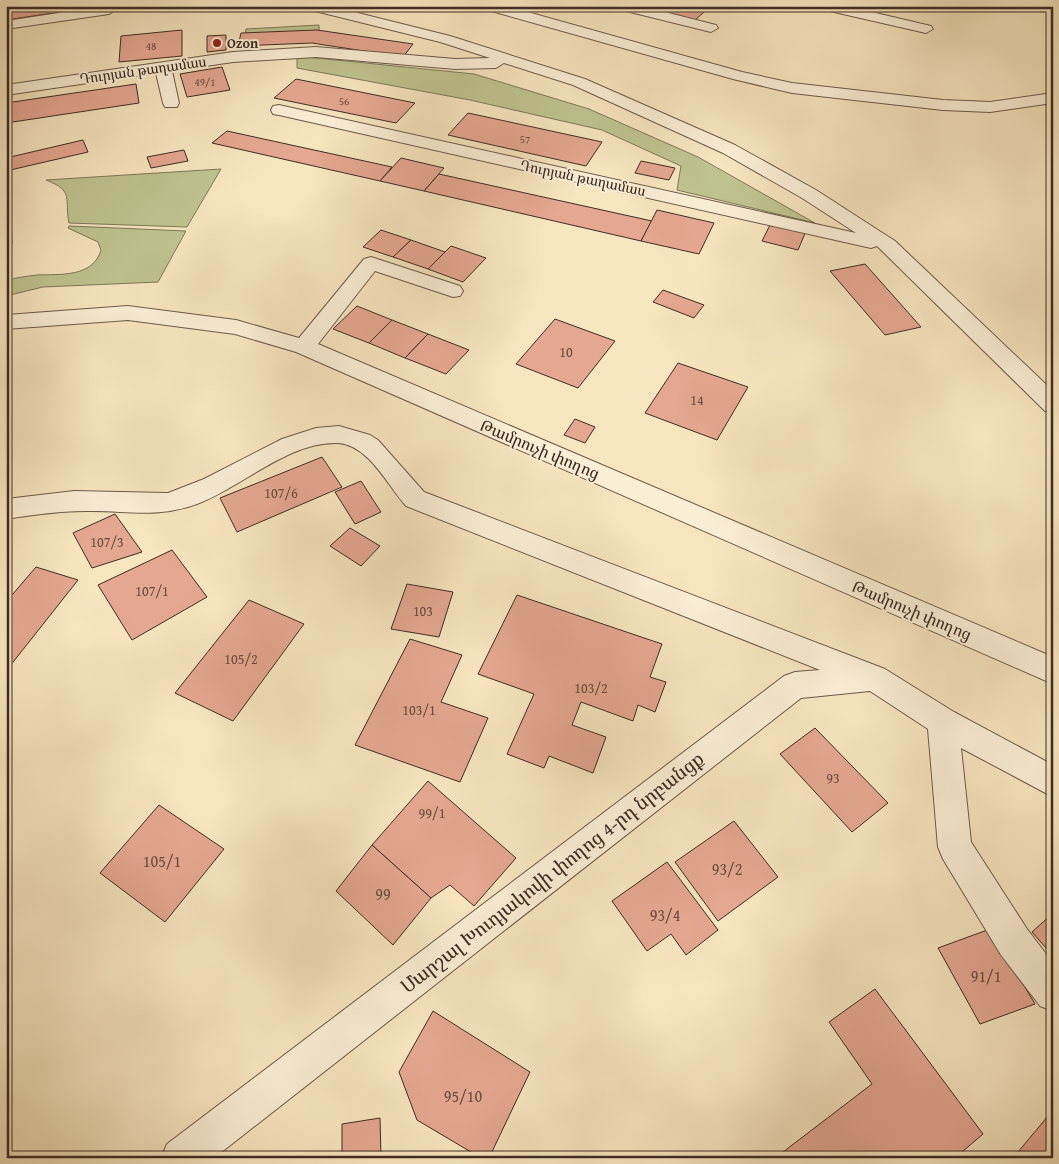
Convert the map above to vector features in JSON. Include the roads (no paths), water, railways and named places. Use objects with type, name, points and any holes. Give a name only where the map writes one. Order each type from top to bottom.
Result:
[{"type":"street","points":[[312,6],[445,39],[588,86],[729,149],[809,194],[888,245],[1053,405]]},
{"type":"street","points":[[490,6],[739,76],[792,88],[942,105],[990,107],[1053,98]]},
{"type":"street","points":[[623,6],[711,28]]},
{"type":"street","points":[[826,6],[926,29]]},
{"type":"street","points":[[6,26],[109,10]]},
{"type":"street","name":"Դուրյան թաղամաս","points":[[6,90],[233,57],[316,52],[455,64],[520,63]]},
{"type":"street","points":[[164,67],[171,103]]},
{"type":"street","name":"Դուրյան թաղամաս","points":[[279,110],[888,245]]},
{"type":"street","points":[[304,348],[371,263],[453,291]]},
{"type":"street","name":"Թամրուչի փողոց","points":[[6,322],[128,313],[236,327],[304,348],[1053,671]]},
{"type":"street","points":[[6,508],[98,501],[149,504],[170,503],[194,493],[281,449],[314,438],[342,436],[360,441],[377,453],[415,500],[874,678],[943,722],[1053,782]]},
{"type":"street","name":"Մարշալ Խուդյակովի փողոց 4-րդ նրբանցք","points":[[181,1158],[795,684],[874,678]]},
{"type":"street","points":[[943,722],[955,847],[1014,942],[1053,993]]},
{"type":"place","name":"Ozon","points":[[217,43]]}]
